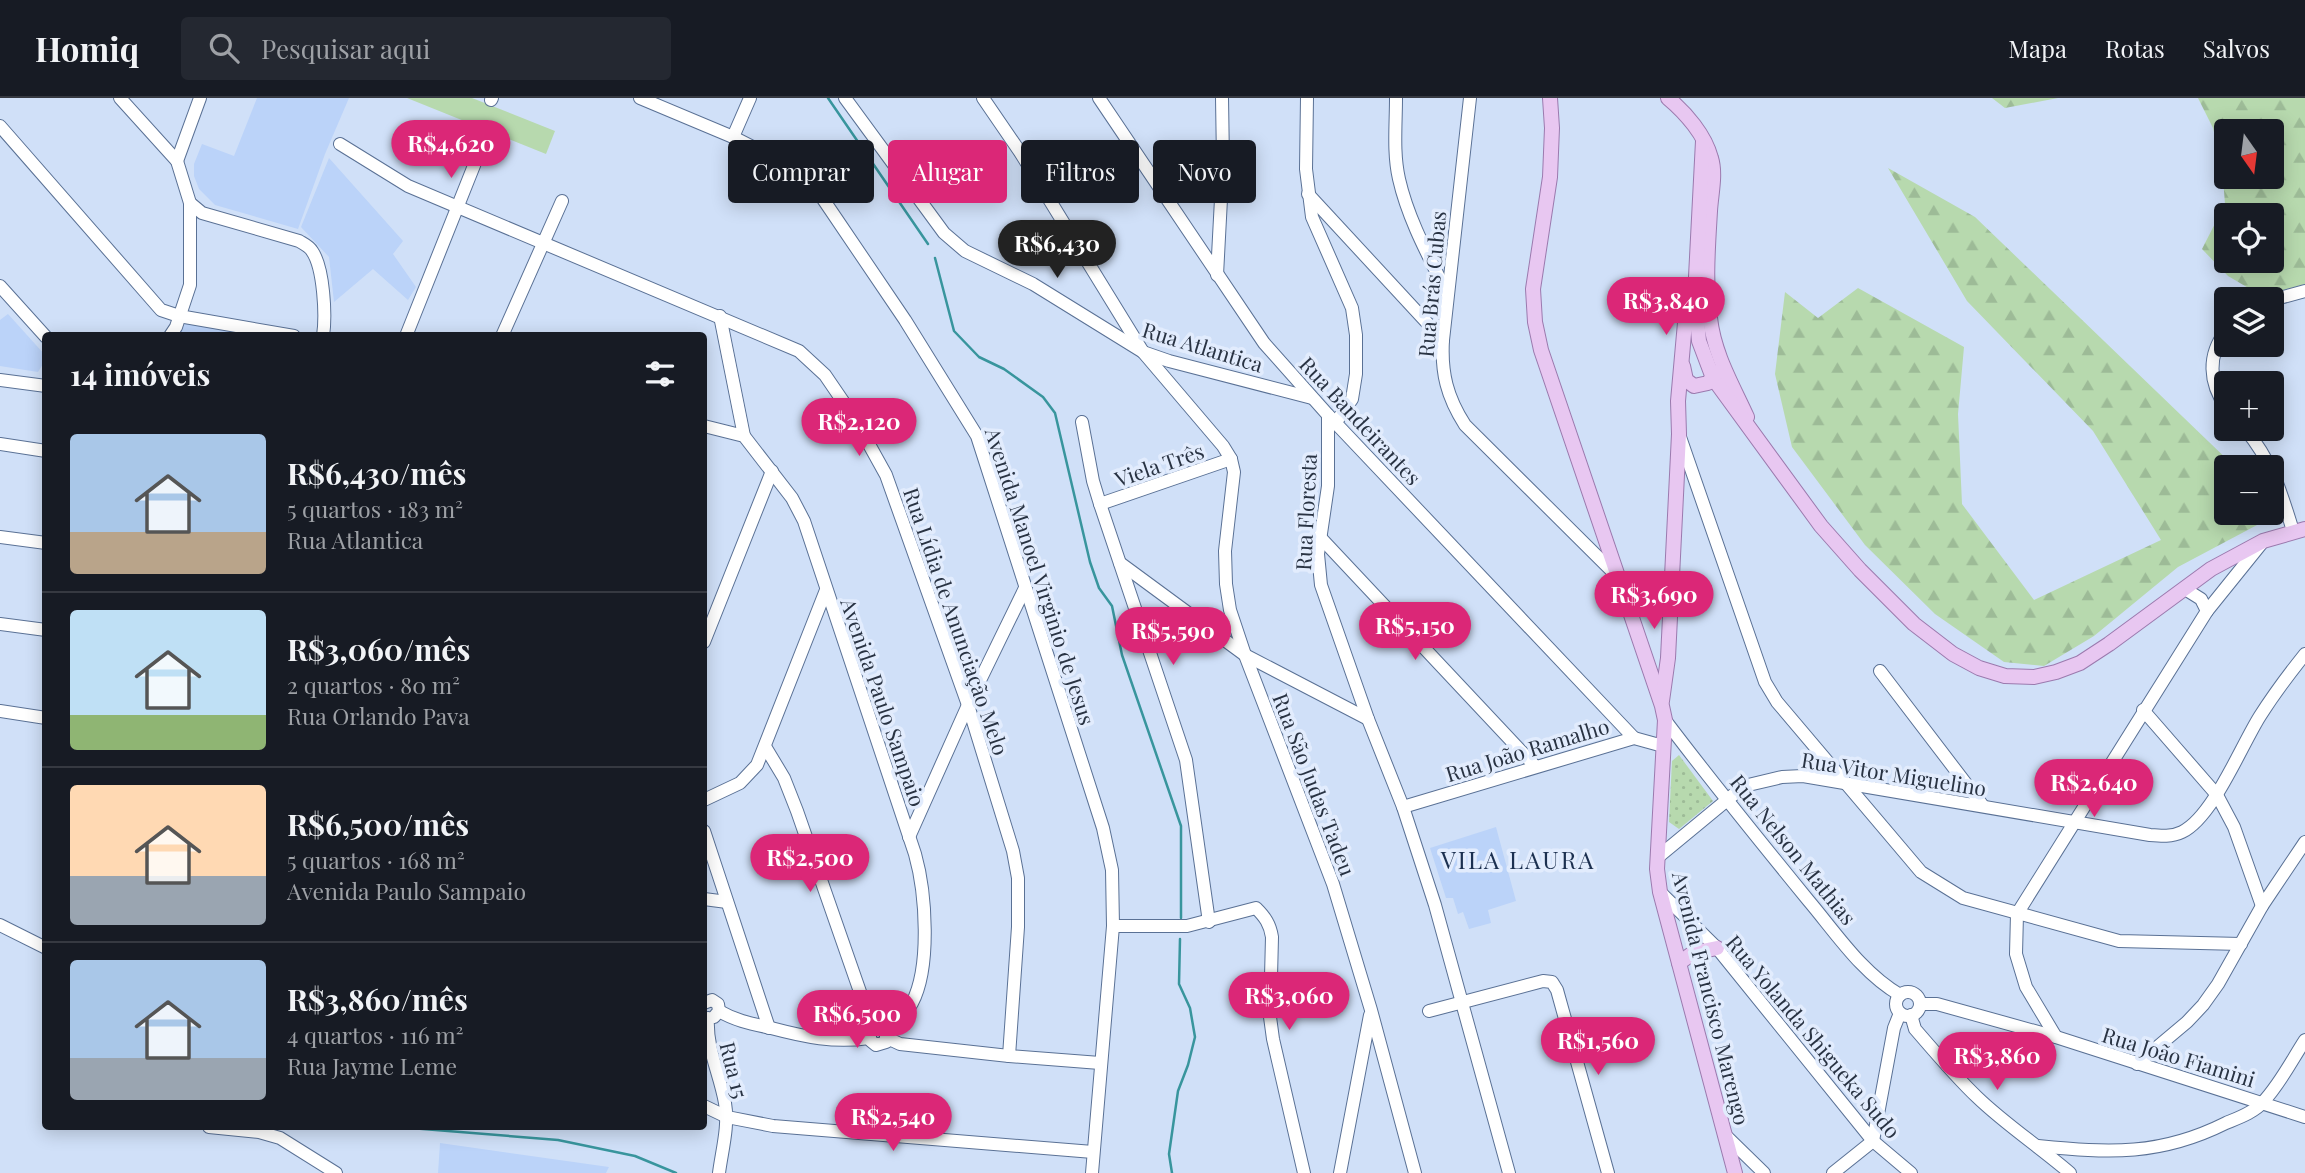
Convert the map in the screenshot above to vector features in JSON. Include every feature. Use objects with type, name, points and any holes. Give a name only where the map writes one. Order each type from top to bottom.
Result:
[{"type":"main road","name":"Avenida Francisco Marengo","points":[[1550,98],[1550,177],[1534,272],[1535,323],[1541,350],[1663,713],[1658,857],[1660,892],[1735,1173]]},
{"type":"main road","points":[[1668,98],[1687,116],[1703,141],[1713,164],[1708,263],[1709,316],[1721,364],[1762,446]]},
{"type":"main road","points":[[1703,141],[1695,260],[1697,325],[1699,341],[1713,379],[1821,526],[1914,624],[1953,654],[1979,668],[2005,676],[2034,677],[2080,663],[2211,569],[2263,541],[2299,530]]},
{"type":"main road","points":[[1663,713],[1682,354],[1688,292],[1695,260]]},
{"type":"main road","points":[[1682,354],[1685,377],[1694,386],[1703,386],[1713,379],[1721,364]]},
{"type":"main road","points":[[1678,426],[1683,404],[1694,386]]},
{"type":"main road","points":[[1679,962],[1693,953],[1717,948]]},
{"type":"street","points":[[120,98],[177,161],[190,203],[190,285],[172,332]]},
{"type":"street","points":[[177,161],[200,98]]},
{"type":"street","name":"Avenida Manoel Virginio de Jesus","points":[[640,98],[733,137],[786,164],[804,177],[821,196],[905,320],[977,436],[1104,828],[1112,870],[1113,926],[1092,1173]]},
{"type":"street","points":[[733,137],[750,98]]},
{"type":"street","name":"Rua Atlantica","points":[[845,98],[952,241],[965,251],[1032,285],[1143,352],[1312,398]]},
{"type":"street","points":[[983,98],[1020,152],[1143,352],[1223,446],[1231,460]]},
{"type":"street","name":"Rua Bandeirantes","points":[[1099,98],[1265,342],[1312,398],[1634,738]]},
{"type":"street","points":[[1217,275],[1223,161],[1222,98]]},
{"type":"street","points":[[1307,98],[1308,194],[1318,234],[1354,318],[1356,374],[1352,399],[1332,418]]},
{"type":"street","points":[[1395,98],[1396,157],[1405,202],[1447,293]]},
{"type":"street","name":"Rua Brás Cubas","points":[[1470,98],[1447,293],[1442,363],[1445,384],[1455,410],[1465,425],[1616,575]]},
{"type":"street","points":[[0,126],[161,310],[179,316],[271,332]]},
{"type":"street","name":"Rua Lídia de Anunciação Melo","points":[[340,144],[385,173],[459,208],[799,351],[825,375],[855,419],[886,475],[968,705],[1013,851],[1018,878],[1018,927],[1010,1056]]},
{"type":"street","points":[[408,332],[475,163]]},
{"type":"street","points":[[1308,194],[1443,340]]},
{"type":"street","points":[[504,332],[562,201]]},
{"type":"street","points":[[190,203],[202,214],[307,245],[316,260],[323,297],[324,332]]},
{"type":"street","points":[[0,286],[42,333]]},
{"type":"street","points":[[2284,297],[2305,291]]},
{"type":"street","points":[[707,427],[744,436],[720,316]]},
{"type":"street","points":[[2214,381],[2212,373],[2215,357]]},
{"type":"street","points":[[0,380],[42,385]]},
{"type":"street","name":"Rua Floresta","points":[[1332,418],[1328,486],[1319,536],[1318,569],[1321,585],[1368,719],[1403,807],[1435,905],[1509,1173]]},
{"type":"street","points":[[1082,422],[1100,504],[1186,760],[1209,922]]},
{"type":"street","points":[[1678,426],[1765,681],[1777,702],[1921,872],[1963,898],[2119,941],[2241,944]]},
{"type":"street","name":"Avenida Paulo Sampaio","points":[[744,436],[772,471],[804,521],[920,872],[925,927],[919,987],[910,1007],[879,1034]]},
{"type":"street","points":[[2255,441],[2274,472],[2299,530]]},
{"type":"street","points":[[0,444],[42,450]]},
{"type":"street","name":"Viela Três","points":[[1100,504],[1231,460]]},
{"type":"street","name":"Rua São Judas Tadeu","points":[[1231,460],[1234,472],[1225,551],[1230,610],[1333,884],[1371,1010],[1415,1173]]},
{"type":"street","points":[[707,634],[772,471]]},
{"type":"street","points":[[1319,536],[1535,766]]},
{"type":"street","points":[[0,537],[42,542]]},
{"type":"street","points":[[2056,1037],[2026,987],[2016,954],[2017,914],[2207,611],[2263,541]]},
{"type":"street","points":[[1119,563],[1245,654],[1368,719]]},
{"type":"street","points":[[909,837],[968,705],[1025,588]]},
{"type":"street","points":[[2185,589],[2201,599],[2207,611]]},
{"type":"street","points":[[707,799],[726,791],[750,775],[766,748],[826,590]]},
{"type":"street","points":[[0,624],[42,629]]},
{"type":"street","name":"Rua Vitor Miguelino","points":[[1658,857],[1744,786],[1782,776],[1803,776],[2072,823],[2166,836],[2181,833],[2200,818],[2217,794],[2260,715],[2305,654]]},
{"type":"street","points":[[1880,671],[1983,806]]},
{"type":"street","points":[[2143,710],[2217,794],[2234,827],[2262,906]]},
{"type":"street","points":[[0,711],[42,717]]},
{"type":"street","name":"Rua Nelson Mathias","points":[[1663,713],[1726,800],[1858,960],[1886,987],[1900,995]]},
{"type":"street","name":"Rua João Ramalho","points":[[1403,807],[1634,738],[1663,746]]},
{"type":"street","points":[[766,748],[785,778],[879,1034]]},
{"type":"street","points":[[707,840],[769,1028]]},
{"type":"street","points":[[2137,1064],[2203,1005],[2218,984],[2262,906],[2305,842]]},
{"type":"street","name":"Rua Yolanda Shigueka Sudo","points":[[1660,892],[1717,948],[1873,1141],[1911,1173]]},
{"type":"street","points":[[707,899],[727,902]]},
{"type":"street","points":[[1113,926],[1187,926],[1256,908],[1270,928],[1270,1017],[1273,1039],[1304,1173]]},
{"type":"street","points":[[0,925],[42,946]]},
{"type":"street","points":[[1429,1011],[1543,981],[1552,982],[1557,990],[1608,1173]]},
{"type":"street","points":[[1833,1173],[1873,1141],[1894,1028],[1906,1014],[1918,1011],[1920,1004],[1918,996],[1911,992],[1900,995],[1896,1002],[1906,1014],[1915,1028],[1976,1096],[2070,1173]]},
{"type":"street","points":[[707,1001],[715,1002],[710,1015],[809,1038],[830,1041],[879,1034],[900,1044],[1100,1063]]},
{"type":"street","name":"Rua João Fiamini","points":[[1920,1004],[1937,1004],[2056,1037],[2305,1117]]},
{"type":"street","points":[[1340,1173],[1371,1010]]},
{"type":"street","name":"Rua 15","points":[[710,1015],[707,1035],[727,1117],[719,1173]]},
{"type":"street","points":[[2038,1146],[2121,1152],[2162,1147],[2189,1140],[2263,1103],[2305,1040]]},
{"type":"street","points":[[2228,1091],[2239,1117]]},
{"type":"street","points":[[707,1107],[727,1117],[773,1126],[1093,1153]]},
{"type":"street","points":[[239,1130],[280,1138],[336,1173]]},
{"type":"street","points":[[1724,1134],[1765,1173]]},
{"type":"shaded area","points":[[257,98],[349,98],[298,229],[215,205],[199,189],[194,176],[194,164],[202,144],[234,156]]},
{"type":"shaded area","points":[[329,158],[403,241],[393,254],[416,287],[408,300],[373,269],[334,302],[329,257],[301,227]]},
{"type":"shaded area","points":[[8,314],[42,352],[42,366],[38,372],[0,366],[0,320]]},
{"type":"shaded area","points":[[187,320],[233,332],[180,332]]},
{"type":"shaded area","points":[[1496,827],[1516,901],[1488,910],[1491,923],[1469,929],[1463,912],[1458,914],[1453,898],[1446,898],[1430,848]]},
{"type":"shaded area","points":[[440,1143],[609,1167],[606,1173],[438,1173]]},
{"type":"green space","points":[[407,98],[472,98],[555,131],[546,154]]},
{"type":"green space","points":[[1992,98],[2058,98],[2005,108]]},
{"type":"green space","points":[[2198,98],[2305,98],[2305,284],[2284,290],[2284,287],[2247,287],[2225,273],[2284,273],[2284,203],[2225,203],[2224,189],[2284,189],[2284,119],[2214,119],[2214,132]]},
{"type":"green space","points":[[1888,168],[1975,217],[2223,455],[2214,455],[2214,525],[2257,525],[2178,567],[2094,636],[2044,666],[2004,662],[1935,614],[1865,545],[1792,447],[1775,374],[1785,292],[1818,318],[1858,288],[1964,347],[1958,414],[1962,504],[2034,600],[2161,540],[2093,431],[1967,301]]},
{"type":"green space","points":[[2214,226],[2214,261],[2202,249]]},
{"type":"green space","points":[[1679,755],[1713,801],[1679,829],[1669,822],[1672,761]]},
{"type":"waterway","points":[[828,98],[928,244]]},
{"type":"waterway","points":[[935,258],[954,331],[979,357],[1004,369],[1043,397],[1055,413],[1090,562],[1099,588],[1112,606],[1122,655],[1181,826],[1181,918]]},
{"type":"waterway","points":[[1172,1173],[1169,1154],[1178,1091],[1195,1037],[1190,1008],[1179,984],[1180,939]]},
{"type":"waterway","points":[[435,1130],[558,1140],[635,1156],[676,1173]]},
{"type":"district","name":"VILA LAURA","points":[[1518,859]]}]
